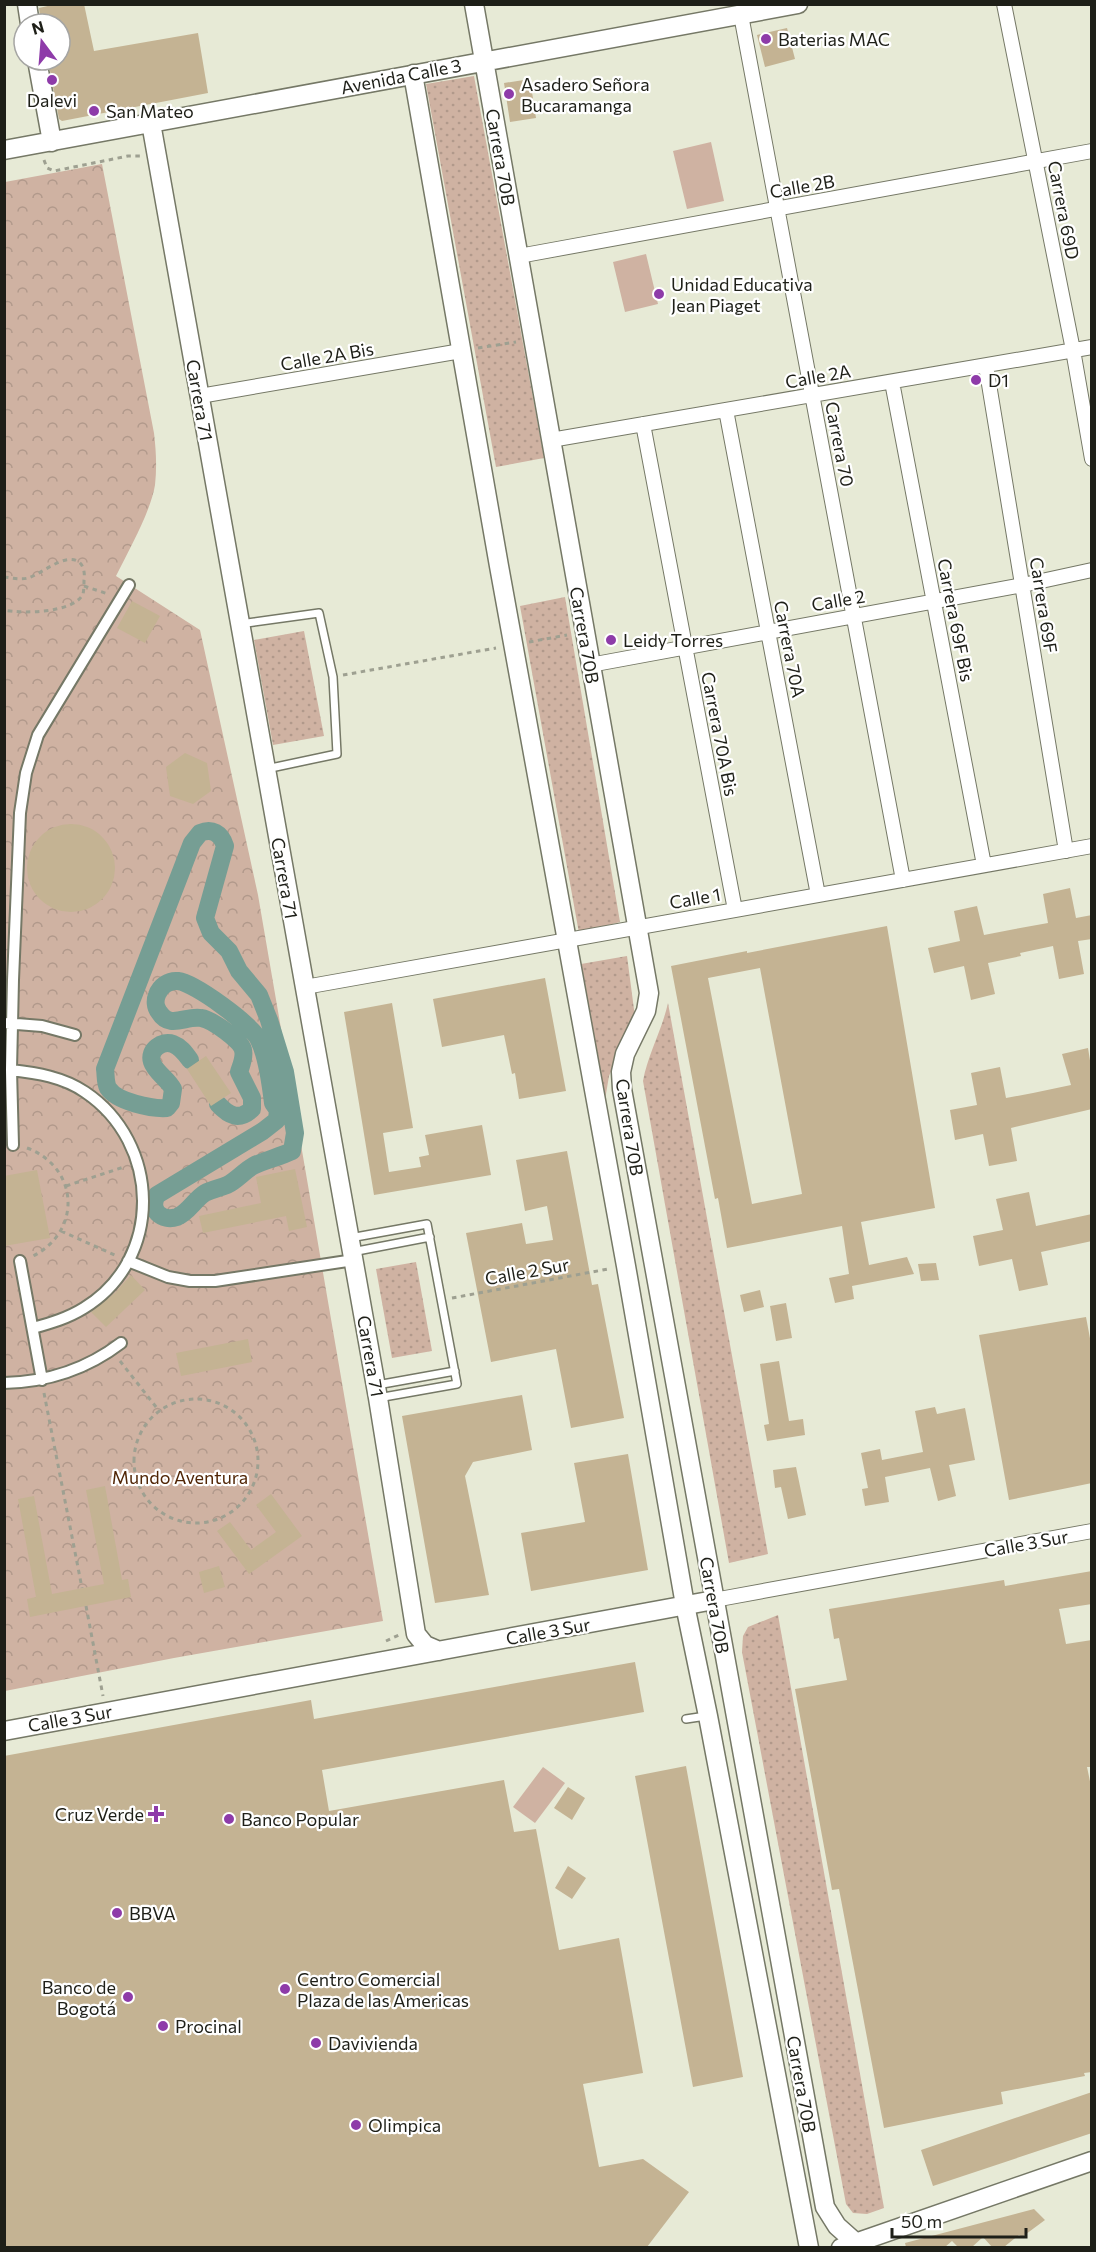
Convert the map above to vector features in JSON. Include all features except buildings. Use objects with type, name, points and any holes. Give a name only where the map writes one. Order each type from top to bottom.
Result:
[{"type":"street","name":"Carrera 70B","points":[[474,4],[649,993],[646,1011],[625,1054],[621,1072],[622,1089],[825,2206],[848,2245]]},
{"type":"street","name":"Avenida Calle 3","points":[[4,150],[48,149],[151,123],[798,4]]},
{"type":"street","name":"Carrera 69D","points":[[1004,4],[1073,350],[1092,459]]},
{"type":"street","name":"Carrera 70","points":[[741,15],[903,880]]},
{"type":"street","points":[[38,72],[48,149]]},
{"type":"street","name":"Carrera 70B","points":[[413,74],[685,1605],[808,2247]]},
{"type":"street","name":"Carrera 71","points":[[151,123],[377,1392],[409,1632]]},
{"type":"street","name":"Calle 2B","points":[[519,256],[1092,152]]},
{"type":"street","name":"Calle 2A","points":[[551,440],[1092,347]]},
{"type":"street","name":"Calle 2A Bis","points":[[200,396],[461,351]]},
{"type":"street","name":"Carrera 69F","points":[[986,366],[1066,851]]},
{"type":"street","name":"Carrera 69F Bis","points":[[892,382],[984,865]]},
{"type":"street","name":"Carrera 70A","points":[[726,410],[818,895]]},
{"type":"street","name":"Carrera 70A Bis","points":[[643,424],[735,910]]},
{"type":"street","name":"Calle 2","points":[[590,665],[1023,585],[1092,570]]},
{"type":"street","points":[[13,1145],[8,1022],[20,813],[26,773],[38,735],[129,585]]},
{"type":"street","name":"Calle 1","points":[[305,987],[1092,846]]},
{"type":"street","points":[[8,1022],[42,1026],[75,1035]]},
{"type":"street","points":[[11,1070],[63,1080],[102,1104],[130,1141],[143,1185],[144,1208],[140,1231],[128,1261],[113,1283],[86,1308],[53,1323],[33,1328]]},
{"type":"street","points":[[128,1261],[168,1277],[190,1281],[215,1281],[352,1250]]},
{"type":"street","points":[[20,1261],[42,1380]]},
{"type":"street","points":[[4,1383],[42,1380],[76,1369],[121,1343]]},
{"type":"street","name":"Calle 3 Sur","points":[[4,1731],[1092,1531]]},
{"type":"street","points":[[409,1632],[425,1645],[439,1651]]},
{"type":"street","points":[[397,1658],[411,1646],[409,1632]]},
{"type":"street","points":[[848,2245],[1092,2160]]},
{"type":"lane","points":[[240,624],[319,613],[333,677],[337,754],[266,769]]},
{"type":"lane","points":[[352,1250],[427,1224],[455,1371],[457,1384],[377,1392]]},
{"type":"lane","points":[[352,1250],[430,1237]]},
{"type":"lane","points":[[377,1392],[455,1371]]},
{"type":"lane","points":[[686,1719],[708,1716]]},
{"type":"path","points":[[48,149],[45,166],[54,171],[128,156],[143,157]]},
{"type":"path","points":[[461,351],[533,339]]},
{"type":"path","points":[[4,577],[25,579],[60,561],[70,559],[79,562],[84,569],[83,594],[57,610],[20,614],[4,610]]},
{"type":"path","points":[[84,586],[121,598]]},
{"type":"path","points":[[333,677],[585,632]]},
{"type":"path","points":[[13,1145],[25,1147],[46,1157],[54,1165],[66,1186],[68,1209],[61,1231],[44,1251],[20,1261]]},
{"type":"path","points":[[66,1186],[138,1162]]},
{"type":"path","points":[[61,1231],[128,1261]]},
{"type":"path","name":"Calle 2 Sur","points":[[442,1300],[616,1268]]},
{"type":"path","points":[[111,1350],[160,1412]]},
{"type":"path","points":[[42,1380],[82,1588]]},
{"type":"path","points":[[203,1400],[235,1413],[250,1430],[257,1451],[257,1474],[248,1495],[232,1512],[212,1521],[189,1523],[167,1516],[149,1502],[138,1483],[134,1460],[135,1449],[144,1428],[160,1412],[180,1402],[203,1400]]},
{"type":"path","points":[[86,1606],[105,1712]]},
{"type":"path","points":[[381,1645],[409,1632]]},
{"type":"green space","points":[[474,76],[544,458],[496,467],[426,84]]},
{"type":"green space","points":[[711,142],[724,201],[687,209],[673,151]]},
{"type":"green space","name":"Mundo Aventura","points":[[102,164],[154,433],[156,459],[155,485],[149,507],[116,576],[200,630],[258,895],[383,1621],[5,1691],[5,182]]},
{"type":"green space","points":[[646,254],[658,304],[625,312],[613,262]]},
{"type":"green space","points":[[565,597],[620,922],[579,933],[520,606]]},
{"type":"green space","points":[[304,631],[324,736],[273,745],[254,640]]},
{"type":"green space","points":[[627,956],[635,1017],[609,1076],[605,1100],[581,964]]},
{"type":"green space","points":[[668,1003],[768,1554],[729,1563],[643,1081]]},
{"type":"green space","points":[[416,1262],[432,1351],[392,1358],[376,1269]]},
{"type":"green space","points":[[778,1615],[884,2208],[867,2214],[853,2213],[846,2204],[742,1652],[743,1636],[748,1627]]},
{"type":"green space","points":[[543,1767],[565,1783],[535,1823],[513,1807]]},
{"type":"waterway","points":[[190,1060],[181,1049],[169,1043],[160,1045],[152,1054],[154,1066],[173,1089],[171,1103],[167,1108],[144,1106],[127,1101],[113,1093],[107,1086],[105,1069],[192,843],[200,833],[212,831],[218,835],[225,846],[205,918],[211,933],[229,951],[239,971],[259,995],[285,1072],[295,1133],[292,1151],[253,1166],[227,1185],[205,1193],[181,1215],[166,1218],[155,1210],[157,1195],[263,1131],[277,1120],[278,1110],[273,1103],[264,1053],[254,1033],[235,1015],[197,989],[178,981],[168,983],[160,989],[156,999],[157,1008],[163,1017],[173,1021],[206,1019],[232,1036],[243,1050],[239,1072],[252,1098],[252,1109],[243,1115],[234,1116],[218,1104]]},
{"type":"place","name":"Baterias MAC","points":[[766,39]]},
{"type":"place","name":"Dalevi","points":[[52,80]]},
{"type":"place","name":"Asadero Señora Bucaramanga","points":[[509,94]]},
{"type":"place","name":"San Mateo","points":[[94,111]]},
{"type":"place","name":"Unidad Educativa Jean Piaget","points":[[659,294]]},
{"type":"place","name":"D1","points":[[976,380]]},
{"type":"place","name":"Leidy Torres","points":[[611,640]]},
{"type":"place","name":"Cruz Verde","points":[[156,1814]]},
{"type":"place","name":"Banco Popular","points":[[229,1819]]},
{"type":"place","name":"BBVA","points":[[117,1913]]},
{"type":"place","name":"Centro Comercial Plaza de las Americas","points":[[285,1989]]},
{"type":"place","name":"Banco de Bogotá","points":[[128,1997]]},
{"type":"place","name":"Procinal","points":[[163,2026]]},
{"type":"place","name":"Davivienda","points":[[316,2043]]},
{"type":"place","name":"Olimpica","points":[[356,2125]]}]
